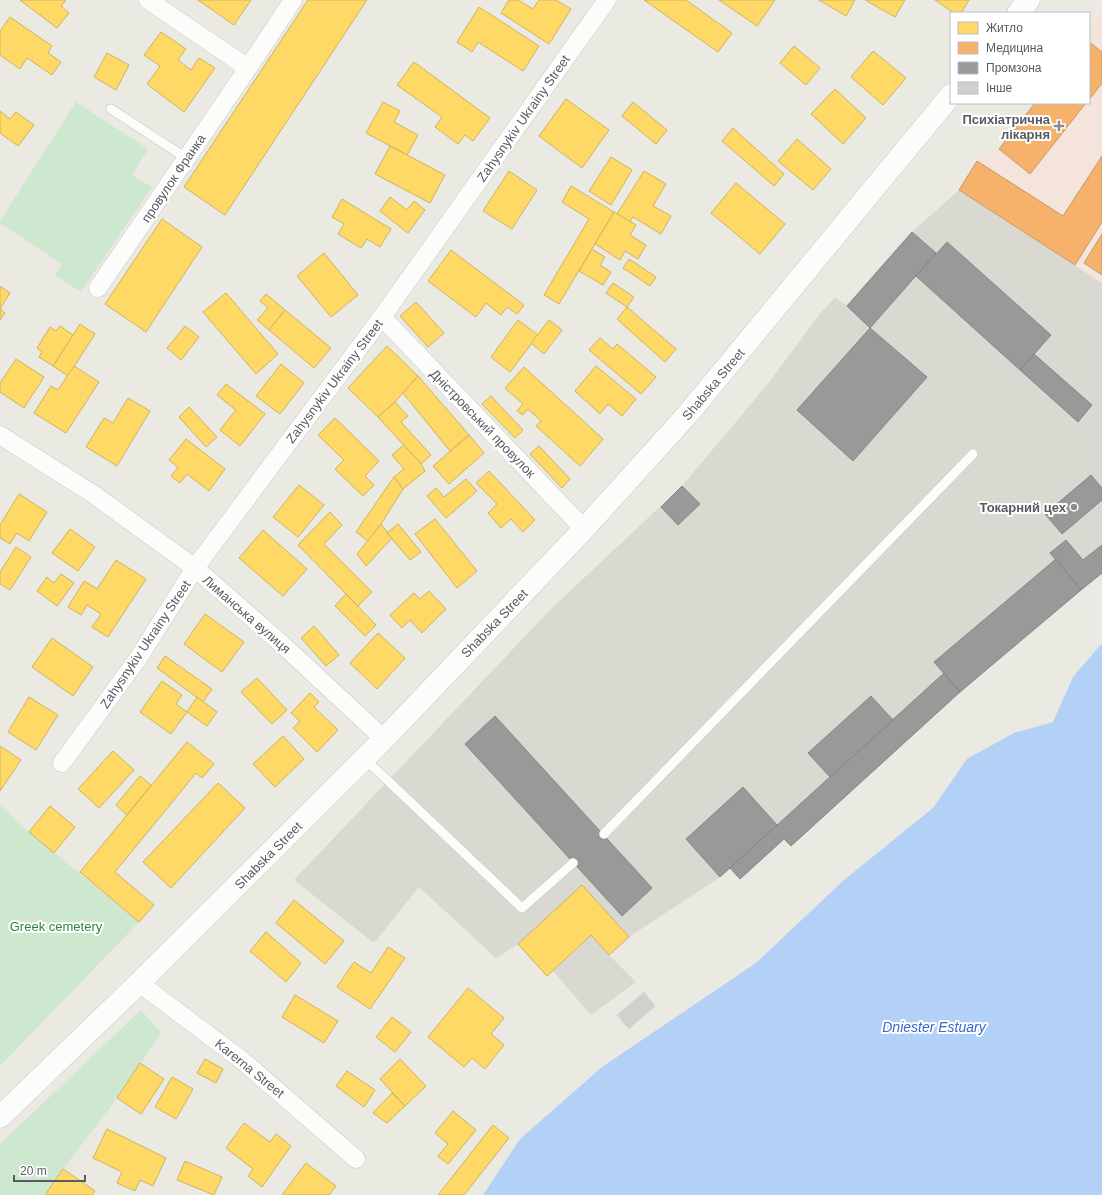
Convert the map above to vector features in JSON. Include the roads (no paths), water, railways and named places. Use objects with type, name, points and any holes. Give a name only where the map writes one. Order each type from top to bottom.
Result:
[{"type":"main road","points":[[1019,12],[1029,0]]},
{"type":"main road","name":"Shabska Street","points":[[0,1117],[139,983],[384,739],[584,529],[687,415],[950,96]]},
{"type":"street","points":[[148,0],[248,68]]},
{"type":"street","name":"провулок Франка","points":[[98,288],[293,0]]},
{"type":"street","name":"Zahysnykiv Ukrainy Street","points":[[62,763],[139,657],[195,568],[382,317],[607,0]]},
{"type":"street","name":"Дністровський провулок","points":[[382,317],[584,529]]},
{"type":"street","name":"Лиманська вулиця","points":[[0,435],[93,494],[195,568],[284,646],[384,739]]},
{"type":"street","name":"Karerna Street","points":[[139,983],[243,1061],[356,1159]]},
{"type":"lane","points":[[112,109],[186,158]]},
{"type":"lane","points":[[604,834],[973,454]]},
{"type":"lane","points":[[364,758],[522,908],[574,863]]},
{"type":"water","name":"Dniester Estuary","points":[[1102,643],[1102,1195],[483,1195],[520,1139],[602,1067],[756,963],[844,880],[933,808],[967,759],[1014,733],[1053,722],[1073,677]]},
{"type":"place","name":"Психіатрична лікарня","points":[[1059,126]]},
{"type":"place","name":"Токарний цех","points":[[1074,507]]},
{"type":"park label","name":"Greek cemetery","points":[[56,926]]}]
